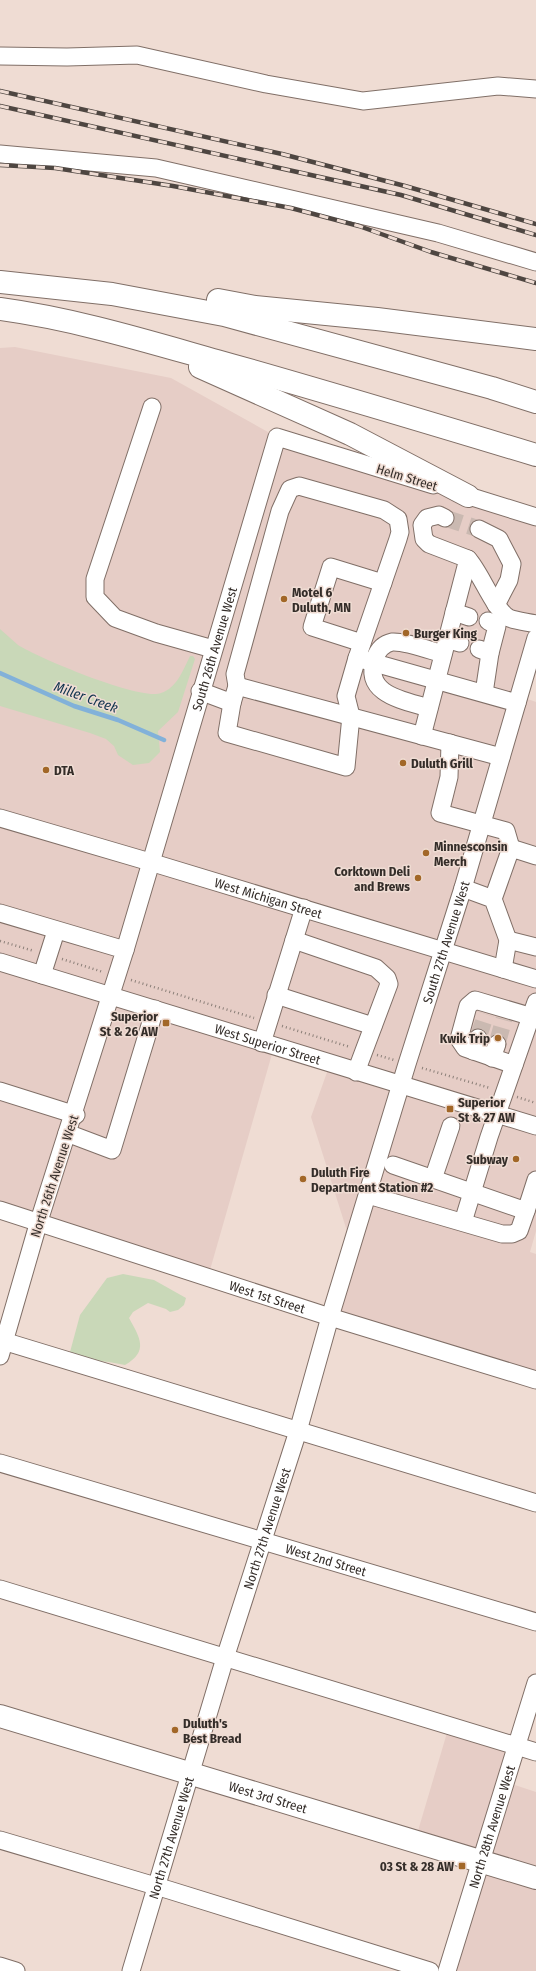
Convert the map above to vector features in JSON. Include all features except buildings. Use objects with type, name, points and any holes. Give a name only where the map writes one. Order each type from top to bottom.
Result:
[{"type":"main road","points":[[0,282],[112,294],[224,315],[536,402]]},
{"type":"main road","points":[[139,299],[184,295],[255,307],[377,319],[536,339]]},
{"type":"main road","points":[[0,309],[55,319],[131,336],[283,379],[536,455]]},
{"type":"main road","points":[[0,322],[55,319]]},
{"type":"main road","points":[[131,336],[350,434],[468,496]]},
{"type":"main road","name":"West 3rd Street","points":[[0,1716],[536,1878]]},
{"type":"street","points":[[0,56],[67,57],[137,55],[266,84],[363,101],[498,86],[536,89]]},
{"type":"street","points":[[0,154],[156,168],[438,233],[536,262]]},
{"type":"street","points":[[152,407],[95,579],[95,597],[115,618],[156,633],[213,649]]},
{"type":"street","name":"Helm Street","points":[[278,437],[536,517]]},
{"type":"street","name":"South 26th Avenue West","points":[[124,950],[200,692],[278,437]]},
{"type":"street","points":[[299,486],[384,510],[398,519],[400,532],[398,539],[346,696],[351,716],[346,767],[227,733],[232,703],[237,686],[235,674],[280,511],[290,489],[299,486]]},
{"type":"street","points":[[445,518],[439,515],[427,518],[422,525],[424,539],[429,544],[468,559],[481,576],[496,605],[498,622],[485,651],[484,693]]},
{"type":"street","points":[[479,529],[499,539],[512,564],[509,580],[496,605]]},
{"type":"street","points":[[247,536],[271,542]]},
{"type":"street","points":[[398,539],[424,539]]},
{"type":"street","points":[[422,736],[436,680],[461,614],[468,559]]},
{"type":"street","points":[[383,583],[331,567],[312,627],[360,650],[374,662],[517,703]]},
{"type":"street","points":[[498,622],[536,624]]},
{"type":"street","name":"South 27th Avenue West","points":[[401,1084],[463,888],[536,638]]},
{"type":"street","points":[[429,708],[386,694],[378,687],[374,680],[372,669],[374,662],[378,651],[384,644],[393,642],[450,646]]},
{"type":"street","points":[[237,686],[501,757]]},
{"type":"street","points":[[200,692],[232,703]]},
{"type":"street","points":[[450,743],[449,777],[440,813],[506,831],[511,848],[493,899],[508,940],[504,969]]},
{"type":"street","name":"West Michigan Street","points":[[0,818],[304,908],[536,979]]},
{"type":"street","points":[[511,848],[536,856]]},
{"type":"street","points":[[463,888],[493,899]]},
{"type":"street","points":[[262,1043],[304,908]]},
{"type":"street","points":[[0,913],[56,931],[124,950]]},
{"type":"street","points":[[42,975],[56,931]]},
{"type":"street","points":[[294,940],[376,968],[387,978],[389,984],[356,1072]]},
{"type":"street","points":[[508,940],[536,947]]},
{"type":"street","name":"North 26th Avenue West","points":[[1,1346],[67,1133],[75,1115],[124,950]]},
{"type":"street","name":"West Superior Street","points":[[0,962],[536,1126]]},
{"type":"street","points":[[276,995],[373,1026]]},
{"type":"street","points":[[463,1222],[514,1065],[534,1012],[506,1014],[487,1009],[475,1000],[468,1006],[459,1039],[465,1048],[476,1045],[494,1051],[514,1065]]},
{"type":"street","points":[[67,1133],[112,1150],[155,1009]]},
{"type":"street","name":"North 27th Avenue West","points":[[131,1971],[225,1658],[298,1431],[330,1317],[401,1084]]},
{"type":"street","points":[[0,1091],[75,1115]]},
{"type":"street","points":[[433,1179],[451,1126]]},
{"type":"street","points":[[393,1165],[526,1211]]},
{"type":"street","points":[[368,1195],[502,1234],[512,1234],[519,1231],[536,1180]]},
{"type":"street","name":"West 1st Street","points":[[0,1210],[39,1221],[330,1317],[536,1380]]},
{"type":"street","points":[[1,1346],[298,1431],[536,1503]]},
{"type":"street","name":"West 2nd Street","points":[[0,1463],[536,1622]]},
{"type":"street","points":[[0,1589],[536,1752]]},
{"type":"street","name":"North 28th Avenue West","points":[[447,1971],[536,1683]]},
{"type":"street","points":[[0,1840],[156,1886],[430,1971]]},
{"type":"street","points":[[0,1966],[16,1971]]},
{"type":"shaded area","points":[[15,347],[171,378],[277,437],[536,517],[536,638],[519,696],[536,702],[536,1231],[530,1252],[536,1254],[536,1380],[330,1317],[352,1247],[311,1117],[330,1064],[274,1047],[208,1277],[0,1212],[0,348]]},
{"type":"shaded area","points":[[449,1726],[517,1746],[506,1782],[536,1792],[536,1971],[447,1971],[482,1861],[415,1841]]},
{"type":"green space","points":[[0,629],[18,645],[46,659],[112,685],[150,694],[167,691],[179,678],[190,656],[193,656],[195,659],[178,712],[158,731],[160,752],[149,763],[133,765],[118,755],[114,746],[106,739],[0,706]]},
{"type":"green space","points":[[123,1274],[154,1280],[186,1298],[184,1305],[178,1310],[170,1312],[166,1309],[148,1303],[133,1312],[129,1318],[139,1338],[140,1349],[133,1360],[125,1365],[78,1359],[70,1352],[80,1315],[107,1278]]},
{"type":"waterway","name":"Miller Creek","points":[[0,673],[74,706],[118,720],[164,740]]},
{"type":"tunnel","points":[[445,518],[479,529]]},
{"type":"tunnel","points":[[478,1038],[486,1014]]},
{"type":"tunnel","points":[[497,1044],[504,1019]]},
{"type":"railway","points":[[0,91],[282,154],[405,186],[536,224]]},
{"type":"railway","points":[[0,106],[401,195],[536,235]]},
{"type":"railway","points":[[0,165],[55,168],[173,186],[291,208],[359,226],[431,252],[536,283]]},
{"type":"place","name":"Motel 6 Duluth, MN","points":[[284,599]]},
{"type":"place","name":"Burger King","points":[[406,633]]},
{"type":"place","name":"Duluth Grill","points":[[403,763]]},
{"type":"place","name":"DTA","points":[[46,770]]},
{"type":"place","name":"Minnesconsin Merch","points":[[426,853]]},
{"type":"place","name":"Corktown Deli and Brews","points":[[418,878]]},
{"type":"place","name":"Superior St & 26 AW","points":[[166,1023]]},
{"type":"place","name":"Kwik Trip","points":[[498,1038]]},
{"type":"place","name":"Superior St & 27 AW","points":[[450,1109]]},
{"type":"place","name":"Subway","points":[[516,1159]]},
{"type":"place","name":"Duluth Fire Department Station #2","points":[[303,1179]]},
{"type":"place","name":"Duluth's Best Bread","points":[[175,1730]]},
{"type":"place","name":"03 St & 28 AW","points":[[462,1866]]}]
